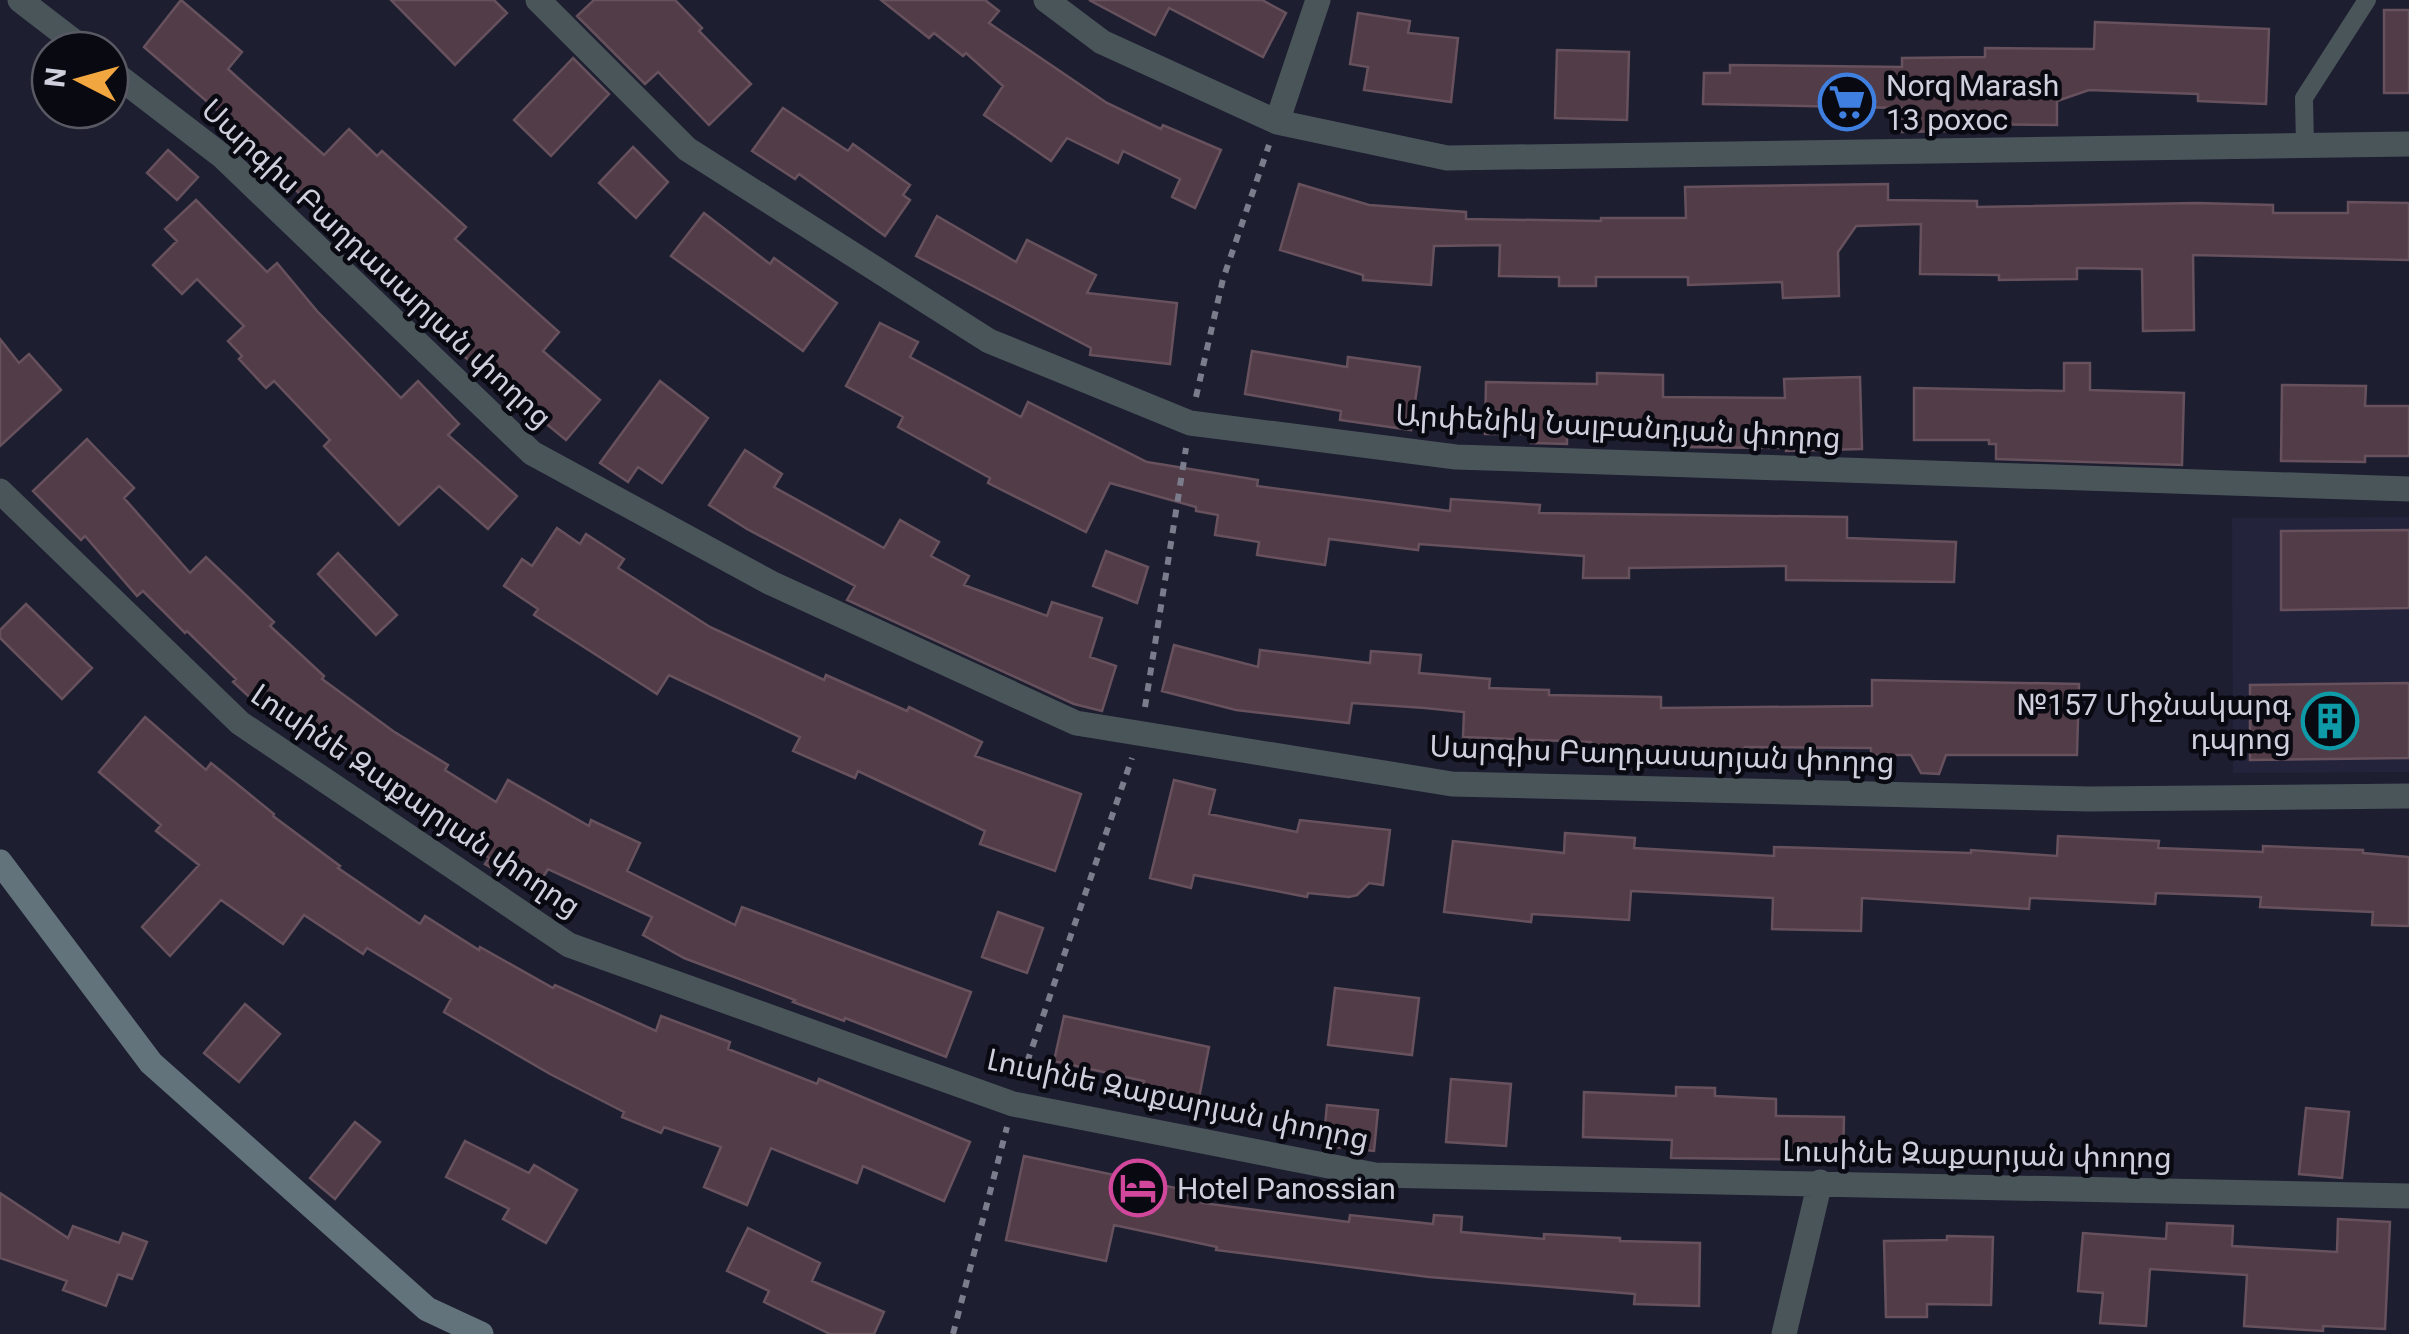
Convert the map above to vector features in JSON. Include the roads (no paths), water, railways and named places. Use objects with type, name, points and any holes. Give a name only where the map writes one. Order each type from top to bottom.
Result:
[{"type":"main road","points":[[0,862],[151,1063],[427,1309],[481,1334]]},
{"type":"street","points":[[20,0],[58,30]]},
{"type":"street","name":"Արփենիկ Նալբանդյան փողոց","points":[[538,0],[687,149],[989,341],[1190,422],[1456,457],[2409,489]]},
{"type":"street","points":[[1046,0],[1102,42],[1277,122],[1447,158],[2409,144]]},
{"type":"street","points":[[1277,122],[1318,0]]},
{"type":"street","name":"Սարգիս Բաղդասարյան փողոց","points":[[130,85],[222,156],[532,453],[771,582],[1076,723],[1452,784],[2089,799],[2409,796]]},
{"type":"street","name":"Լուսինե Զաքարյան փողոց","points":[[0,491],[240,722],[569,945],[1013,1104],[1376,1175],[2409,1196]]},
{"type":"street","points":[[1784,1334],[1820,1182]]},
{"type":"lane","points":[[2305,146],[2304,98],[2367,0]]},
{"type":"place","name":"Norq Marash 13 poxoc","points":[[1847,102]]},
{"type":"place","name":"№157 Միջնակարգ դպրոց","points":[[2330,721]]},
{"type":"place","name":"Hotel Panossian","points":[[1138,1188]]}]
